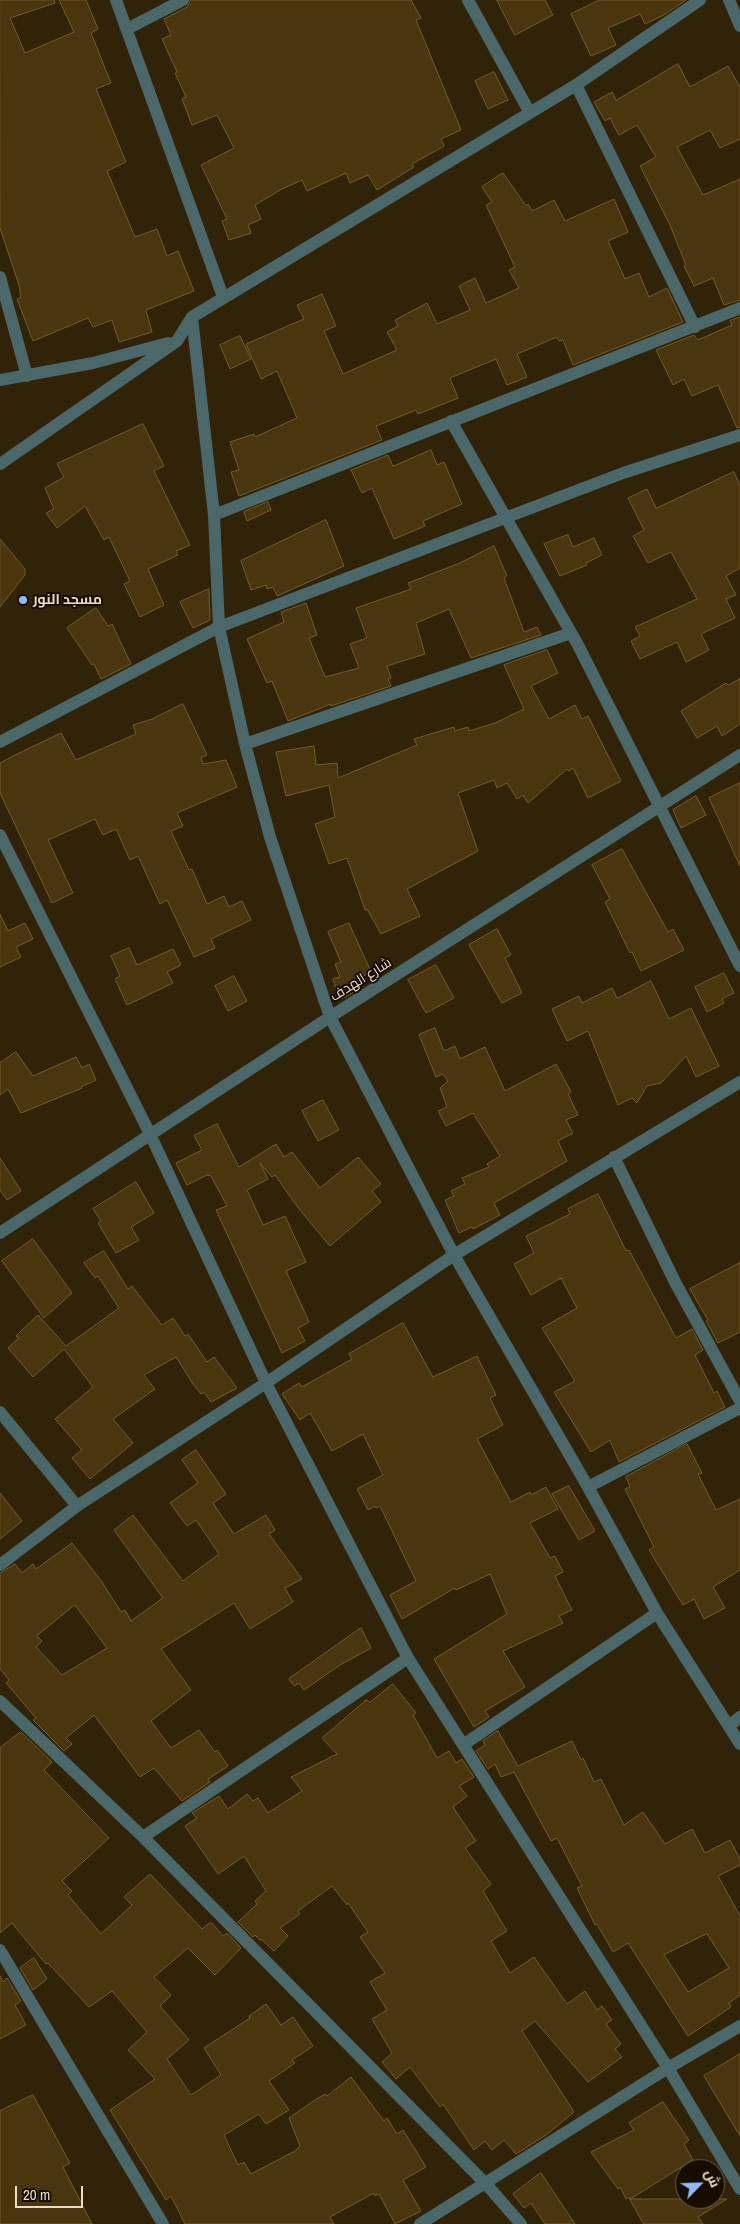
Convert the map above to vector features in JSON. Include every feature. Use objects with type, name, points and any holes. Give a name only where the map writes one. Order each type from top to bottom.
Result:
[{"type":"street","points":[[116,0],[223,297]]},
{"type":"street","points":[[127,28],[183,0]]},
{"type":"street","points":[[468,0],[530,113]]},
{"type":"street","points":[[0,464],[177,341],[192,317],[576,85],[700,0]]},
{"type":"street","points":[[729,0],[740,26]]},
{"type":"street","points":[[576,85],[695,327]]},
{"type":"street","points":[[0,277],[26,376]]},
{"type":"street","points":[[214,516],[740,308]]},
{"type":"street","points":[[192,317],[214,516],[219,627],[245,744],[270,837],[330,1017],[454,1255],[588,1487],[657,1613],[740,1744]]},
{"type":"street","points":[[0,380],[93,363],[177,341]]},
{"type":"street","points":[[451,421],[571,633],[740,966]]},
{"type":"street","points":[[0,742],[219,627],[624,474],[740,435]]},
{"type":"street","points":[[245,744],[571,633]]},
{"type":"street","name":"شارع الهدف","points":[[2,1227],[660,808],[740,755]]},
{"type":"street","points":[[0,835],[150,1134],[266,1383],[408,1658],[668,2068],[740,2189]]},
{"type":"street","points":[[0,1566],[77,1506],[266,1383],[454,1255],[740,1082]]},
{"type":"street","points":[[614,1157],[675,1282],[740,1401]]},
{"type":"street","points":[[588,1487],[740,1408]]},
{"type":"street","points":[[0,1412],[77,1506]]},
{"type":"street","points":[[463,1746],[657,1613]]},
{"type":"street","points":[[143,1837],[408,1658]]},
{"type":"street","points":[[0,1701],[143,1837],[486,2184],[521,2224]]},
{"type":"street","points":[[729,1726],[740,1717]]},
{"type":"street","points":[[0,1950],[163,2224]]},
{"type":"street","points":[[420,2224],[668,2068],[740,2026]]},
{"type":"building","points":[[0,0],[54,0],[55,3],[10,18],[25,53],[74,32],[59,0],[86,0],[98,29],[91,33],[111,83],[96,89],[126,162],[107,171],[135,237],[157,229],[167,256],[178,251],[194,291],[146,310],[152,332],[119,342],[112,320],[93,327],[88,318],[33,341],[17,299],[21,298],[19,285],[0,228]]},
{"type":"building","points":[[191,0],[411,0],[421,18],[416,20],[461,130],[441,139],[444,146],[412,164],[414,167],[377,190],[368,175],[350,183],[346,173],[307,191],[302,180],[282,189],[255,205],[261,219],[248,225],[251,233],[229,240],[222,221],[227,219],[201,165],[234,148],[217,115],[192,125],[182,99],[186,97],[162,39],[171,35],[164,19],[187,7]]},
{"type":"building","points":[[497,0],[545,0],[553,15],[515,35]]},
{"type":"building","points":[[600,0],[686,0],[664,15],[645,24],[640,14],[608,28],[616,45],[591,56],[571,14]]},
{"type":"building","points":[[678,64],[690,87],[728,66],[740,87],[740,139],[720,148],[710,130],[677,147],[703,195],[740,179],[740,300],[724,305],[713,278],[694,286],[684,266],[686,265],[670,225],[640,166],[656,157],[637,125],[619,135],[610,118],[605,121],[594,102],[612,92],[616,100]]},
{"type":"building","points":[[494,72],[508,100],[488,109],[475,81]]},
{"type":"building","points":[[503,173],[526,206],[528,204],[532,211],[554,200],[565,221],[614,199],[628,232],[608,241],[625,279],[639,273],[649,297],[667,288],[683,322],[573,365],[563,340],[559,341],[557,337],[517,354],[527,377],[507,385],[496,359],[450,378],[458,398],[418,414],[416,410],[376,426],[382,440],[239,496],[231,472],[239,470],[230,442],[254,434],[255,437],[297,418],[277,371],[261,379],[246,344],[304,319],[297,305],[322,294],[336,326],[324,331],[343,374],[397,350],[387,332],[398,326],[395,320],[427,303],[437,324],[470,310],[459,286],[475,278],[486,303],[519,288],[509,270],[515,267],[486,205],[492,202],[482,187]]},
{"type":"building","points":[[740,317],[740,427],[737,428],[718,385],[692,396],[684,379],[673,385],[656,350],[694,335],[698,340],[732,325],[730,321]]},
{"type":"building","points":[[240,336],[251,359],[230,369],[220,345]]},
{"type":"building","points":[[143,424],[164,466],[154,471],[190,545],[176,551],[178,555],[148,569],[164,605],[140,617],[124,584],[130,581],[109,537],[104,540],[85,506],[57,528],[46,513],[54,509],[45,488],[64,477],[57,464]]},
{"type":"building","points":[[431,450],[437,465],[444,462],[462,504],[423,521],[425,526],[394,539],[372,488],[362,493],[351,470],[388,455],[393,466]]},
{"type":"building","points":[[734,472],[740,486],[740,568],[726,576],[736,595],[726,599],[735,618],[701,634],[709,650],[686,662],[677,642],[640,659],[631,641],[640,636],[635,627],[697,599],[671,552],[648,563],[633,536],[644,530],[628,498],[647,489],[656,508]]},
{"type":"building","points":[[268,502],[271,510],[247,521],[244,512]]},
{"type":"building","points":[[326,520],[344,566],[277,596],[273,587],[267,589],[266,585],[251,590],[241,561]]},
{"type":"building","points":[[568,535],[573,547],[594,538],[602,555],[586,563],[587,565],[560,576],[544,544]]},
{"type":"building","points":[[0,539],[25,569],[25,575],[0,607]]},
{"type":"building","points":[[494,546],[507,576],[504,578],[524,632],[537,627],[541,635],[471,658],[449,609],[416,623],[425,654],[387,666],[391,678],[388,679],[391,686],[331,706],[331,704],[288,721],[272,681],[267,683],[247,639],[284,622],[281,612],[306,603],[317,635],[309,638],[325,677],[359,668],[350,644],[367,638],[356,608],[411,589],[408,583],[460,563]]},
{"type":"building","points":[[209,589],[210,620],[193,628],[180,602]]},
{"type":"building","points":[[96,608],[108,626],[112,624],[131,664],[101,679],[94,664],[92,665],[67,628]]},
{"type":"building","points":[[547,650],[558,673],[531,686],[549,719],[575,705],[582,719],[588,716],[621,781],[588,798],[573,768],[569,771],[567,769],[528,803],[523,795],[517,799],[507,783],[497,788],[494,780],[458,793],[478,851],[407,889],[420,916],[381,934],[367,909],[365,910],[347,858],[329,864],[315,824],[335,817],[329,785],[286,796],[276,752],[314,746],[316,765],[337,763],[338,778],[417,745],[414,739],[454,727],[455,731],[468,727],[469,731],[495,723],[524,709],[504,665]]},
{"type":"building","points":[[740,679],[740,724],[722,736],[717,726],[697,738],[681,711],[726,683],[728,685]]},
{"type":"building","points":[[183,704],[207,755],[201,758],[203,764],[226,760],[237,787],[177,813],[183,826],[171,831],[189,870],[192,869],[207,904],[224,896],[229,907],[242,901],[251,920],[211,939],[215,948],[194,957],[167,900],[160,904],[138,856],[130,860],[116,829],[103,835],[95,819],[48,840],[73,893],[52,903],[0,793],[0,763],[15,755],[61,733],[76,760],[136,734],[133,725],[152,719]]},
{"type":"building","points":[[740,783],[740,866],[709,798]]},
{"type":"building","points":[[696,796],[706,815],[681,828],[673,810]]},
{"type":"building","points":[[622,849],[668,932],[673,929],[684,950],[641,971],[605,902],[610,899],[592,865]]},
{"type":"building","points":[[0,914],[8,931],[25,923],[33,939],[16,947],[21,957],[0,967]]},
{"type":"building","points":[[349,923],[371,972],[358,979],[361,987],[346,997],[339,999],[333,979],[340,977],[335,964],[341,962],[328,932]]},
{"type":"building","points":[[497,929],[511,955],[505,958],[522,993],[502,1003],[469,945]]},
{"type":"building","points":[[129,948],[137,965],[173,949],[181,965],[167,972],[173,983],[127,1005],[115,979],[120,976],[111,956]]},
{"type":"building","points":[[436,965],[454,998],[426,1013],[408,980]]},
{"type":"building","points":[[724,973],[734,993],[722,999],[724,1003],[707,1012],[695,987]]},
{"type":"building","points":[[234,976],[247,1001],[228,1011],[215,986]]},
{"type":"building","points":[[651,981],[669,1019],[691,1008],[719,1066],[696,1077],[686,1056],[661,1083],[647,1086],[637,1103],[632,1098],[618,1105],[588,1031],[567,1041],[552,1009],[579,996],[582,1003],[612,988],[617,998]]},
{"type":"building","points":[[435,1028],[444,1051],[455,1046],[460,1059],[485,1047],[505,1091],[556,1064],[571,1092],[568,1094],[578,1115],[566,1120],[573,1133],[558,1141],[567,1161],[494,1203],[500,1215],[473,1229],[472,1227],[459,1233],[445,1200],[454,1196],[451,1191],[465,1184],[462,1178],[489,1167],[487,1164],[500,1156],[473,1113],[446,1126],[438,1111],[447,1107],[440,1088],[448,1081],[443,1074],[436,1077],[419,1035]]},
{"type":"building","points":[[16,1052],[33,1076],[76,1057],[82,1068],[89,1064],[96,1080],[82,1088],[21,1113],[8,1089],[0,1095],[0,1063]]},
{"type":"building","points":[[323,1100],[339,1130],[318,1141],[302,1111]]},
{"type":"building","points":[[217,1124],[239,1167],[276,1144],[284,1157],[292,1152],[320,1188],[358,1157],[381,1184],[372,1191],[381,1202],[330,1246],[299,1209],[275,1175],[272,1177],[260,1163],[268,1179],[247,1190],[263,1225],[285,1216],[306,1262],[286,1271],[309,1322],[298,1328],[305,1341],[282,1353],[216,1210],[227,1206],[211,1176],[207,1175],[187,1185],[176,1163],[202,1150],[194,1136]]},
{"type":"building","points":[[0,1158],[21,1191],[7,1200],[0,1190]]},
{"type":"building","points":[[136,1182],[154,1213],[131,1227],[139,1240],[116,1253],[98,1223],[101,1221],[93,1209]]},
{"type":"building","points":[[598,1194],[626,1251],[629,1250],[676,1338],[692,1329],[703,1350],[695,1355],[714,1393],[717,1391],[725,1407],[619,1462],[610,1440],[591,1452],[554,1392],[575,1381],[542,1328],[577,1308],[561,1278],[531,1295],[514,1264],[534,1253],[526,1236],[570,1214],[568,1209]]},
{"type":"building","points":[[33,1239],[72,1293],[44,1318],[2,1261]]},
{"type":"building","points":[[104,1251],[128,1289],[132,1286],[162,1325],[173,1318],[185,1336],[188,1334],[207,1362],[214,1357],[237,1388],[211,1402],[204,1392],[201,1394],[193,1384],[176,1357],[144,1375],[155,1389],[113,1419],[133,1443],[90,1479],[72,1458],[82,1450],[55,1419],[93,1387],[64,1349],[33,1377],[8,1348],[19,1338],[16,1336],[38,1315],[66,1346],[119,1308],[98,1276],[95,1278],[84,1263]]},
{"type":"building","points":[[740,1263],[740,1332],[718,1343],[706,1321],[708,1320],[690,1289]]},
{"type":"building","points":[[403,1323],[433,1377],[477,1356],[496,1395],[490,1398],[503,1425],[477,1439],[511,1502],[530,1492],[531,1495],[546,1487],[558,1509],[530,1523],[550,1558],[555,1556],[563,1572],[555,1576],[572,1610],[559,1616],[563,1623],[503,1651],[525,1687],[485,1711],[489,1717],[474,1727],[434,1659],[507,1614],[490,1574],[456,1590],[455,1588],[402,1619],[390,1595],[416,1581],[380,1506],[376,1508],[375,1506],[368,1510],[357,1489],[383,1475],[363,1434],[332,1451],[310,1413],[300,1420],[282,1394],[299,1383],[302,1387],[352,1359],[349,1354]]},
{"type":"building","points":[[687,1444],[702,1473],[698,1474],[716,1510],[740,1499],[740,1570],[713,1587],[725,1608],[704,1619],[694,1599],[683,1605],[649,1550],[654,1547],[625,1489],[630,1487],[626,1477]]},
{"type":"building","points":[[196,1450],[226,1494],[213,1503],[234,1534],[266,1515],[275,1530],[269,1534],[302,1579],[285,1588],[293,1602],[250,1629],[234,1603],[161,1649],[191,1690],[151,1721],[171,1748],[199,1730],[228,1766],[208,1779],[210,1782],[182,1801],[154,1768],[140,1777],[94,1715],[66,1738],[72,1744],[64,1751],[33,1720],[36,1718],[6,1683],[9,1680],[0,1669],[0,1573],[15,1564],[22,1573],[33,1564],[36,1569],[72,1543],[102,1582],[121,1612],[125,1610],[131,1621],[163,1598],[114,1530],[133,1515],[183,1581],[219,1554],[196,1520],[187,1526],[170,1503],[198,1483],[182,1460]],"holes":[[[75,1605],[107,1648],[62,1675],[36,1647],[42,1641],[37,1636]]]},
{"type":"building","points":[[569,1486],[595,1531],[579,1540],[552,1494]]},
{"type":"building","points":[[0,1493],[22,1521],[0,1539]]},
{"type":"building","points":[[361,1628],[371,1648],[340,1665],[304,1690],[299,1683],[294,1686],[289,1679]]},
{"type":"building","points":[[393,1684],[416,1713],[413,1715],[437,1758],[449,1751],[456,1763],[462,1759],[474,1777],[459,1786],[467,1796],[453,1807],[476,1841],[465,1848],[491,1884],[483,1891],[507,1931],[491,1941],[510,1973],[534,1957],[567,2004],[585,1991],[597,2010],[602,2006],[612,2020],[606,2024],[621,2044],[615,2049],[622,2057],[588,2082],[535,2021],[522,2031],[574,2112],[546,2135],[516,2154],[504,2140],[492,2150],[485,2141],[474,2150],[443,2104],[440,2107],[410,2067],[396,2079],[382,2062],[392,2053],[372,2019],[387,2010],[370,1982],[385,1973],[360,1937],[368,1932],[348,1903],[347,1905],[332,1886],[298,1911],[300,1914],[280,1928],[288,1936],[274,1951],[255,1935],[253,1937],[238,1922],[257,1904],[255,1901],[266,1891],[244,1856],[218,1874],[185,1826],[197,1818],[192,1813],[219,1796],[228,1809],[247,1794],[253,1801],[258,1798],[268,1813],[302,1791],[291,1777],[337,1754],[322,1738],[366,1700],[370,1702]]},
{"type":"building","points":[[498,1731],[518,1766],[572,1741],[581,1760],[583,1758],[594,1782],[601,1779],[624,1825],[643,1812],[665,1844],[692,1829],[705,1853],[730,1840],[740,1859],[740,1865],[718,1876],[740,1916],[740,1995],[729,2003],[731,2007],[688,2036],[628,1943],[613,1952],[597,1924],[595,1925],[577,1888],[582,1886],[557,1838],[551,1841],[514,1772],[501,1777],[495,1764],[488,1769],[476,1751],[485,1745],[483,1741]],"holes":[[[707,1934],[729,1968],[688,1992],[664,1955]]]},
{"type":"building","points":[[21,1732],[52,1762],[44,1770],[109,1838],[62,1881],[72,1891],[68,1895],[101,1934],[132,1905],[124,1897],[150,1874],[202,1929],[211,1922],[223,1936],[227,1933],[241,1948],[215,1975],[188,1948],[154,1977],[171,1995],[160,2006],[189,2040],[167,2059],[191,2095],[221,2075],[204,2048],[250,2018],[249,2016],[266,2004],[281,2025],[293,2017],[313,2046],[292,2060],[295,2063],[269,2081],[289,2110],[266,2124],[259,2114],[224,2135],[238,2165],[244,2162],[251,2174],[295,2151],[300,2146],[289,2118],[325,2094],[327,2096],[351,2077],[384,2121],[387,2118],[397,2134],[403,2130],[426,2167],[403,2180],[421,2211],[395,2224],[379,2194],[375,2196],[374,2193],[330,2217],[334,2224],[185,2224],[171,2196],[166,2200],[110,2110],[155,2079],[128,2050],[147,2032],[112,1991],[89,2007],[48,1963],[46,1964],[12,1923],[0,1933],[0,1748]]},
{"type":"building","points":[[34,1958],[47,1979],[33,1990],[20,1968]]},
{"type":"building","points":[[0,1976],[3,1982],[7,1978],[21,2001],[15,2005],[26,2025],[0,2039]]},
{"type":"building","points":[[740,2054],[740,2136],[704,2076]]},
{"type":"building","points":[[33,2095],[70,2163],[63,2167],[92,2224],[0,2224],[0,2111]]},
{"type":"building","points":[[663,2102],[689,2140],[684,2144],[692,2159],[675,2159],[675,2171],[630,2199],[629,2197],[626,2199],[620,2187],[618,2189],[591,2152],[634,2130],[629,2123]]},
{"type":"building","points":[[541,2173],[575,2224],[545,2224],[531,2203],[524,2208],[513,2194]]},
{"type":"building","points":[[630,2199],[675,2199],[675,2209],[711,2209],[698,2217],[703,2224],[644,2224]]},
{"type":"place","name":"مسجد النور","points":[[23,600]]}]
